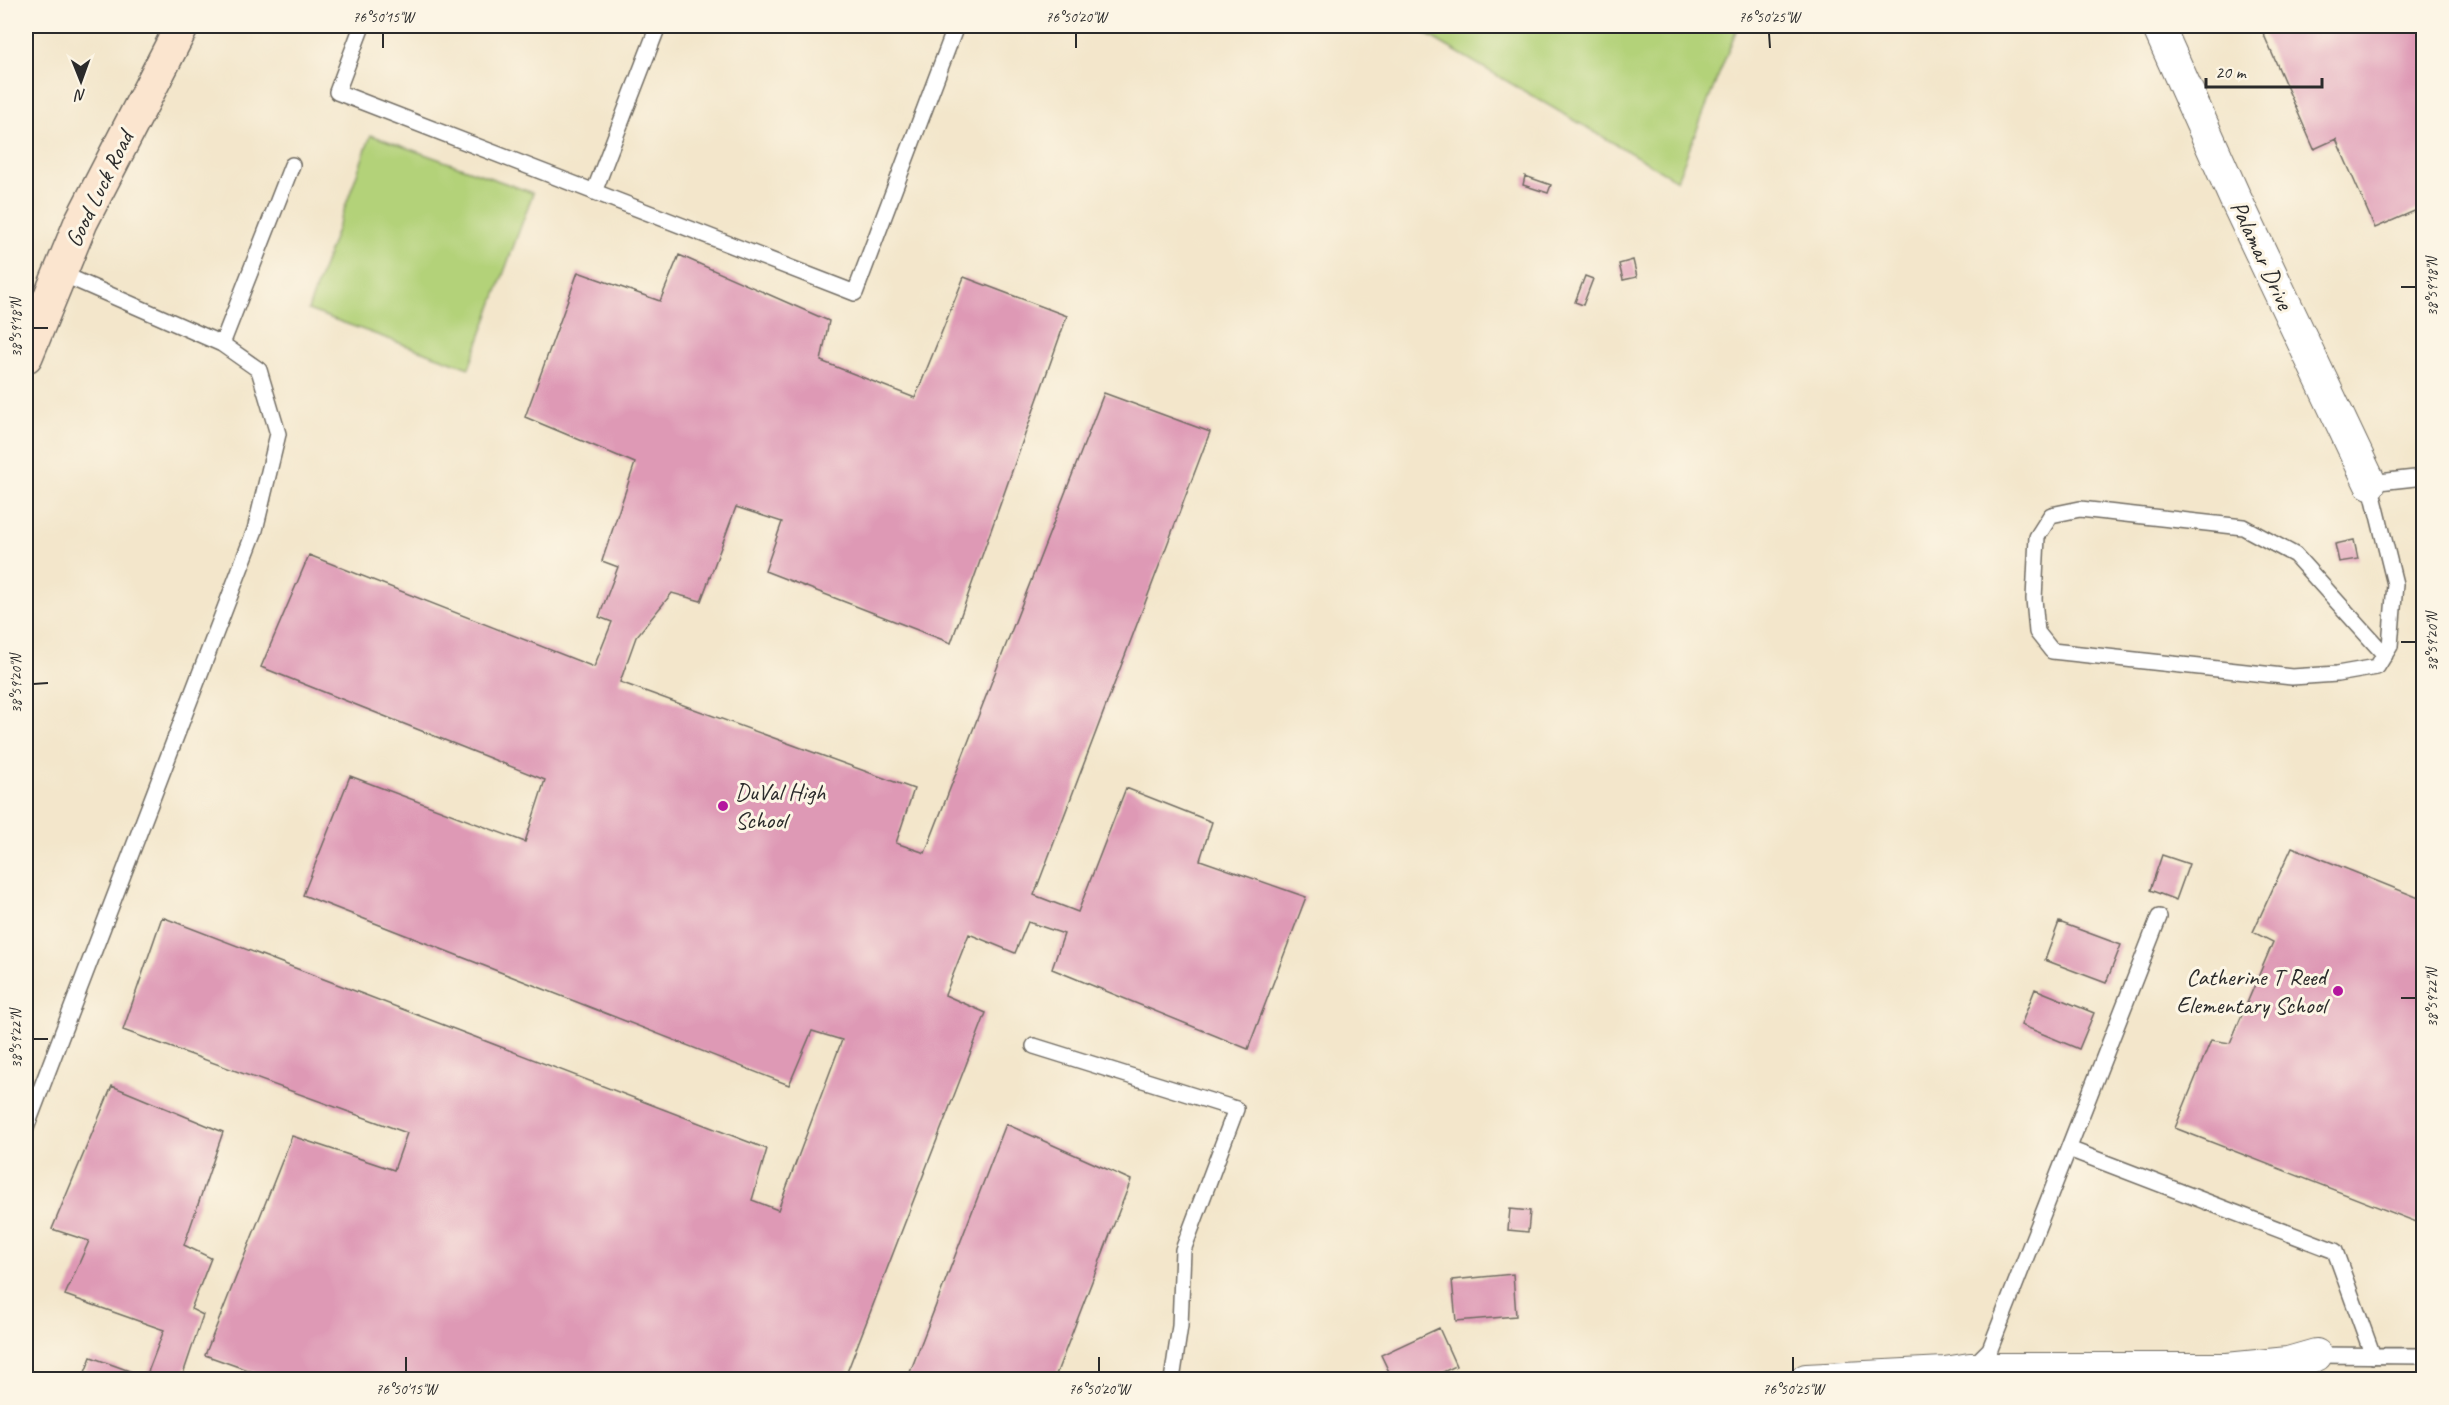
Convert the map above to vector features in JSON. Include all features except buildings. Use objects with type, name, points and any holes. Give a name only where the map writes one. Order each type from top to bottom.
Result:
[{"type":"main road","name":"Good Luck Road","points":[[26,356],[81,222],[182,26]]},
{"type":"street","name":"Palamar Drive","points":[[2158,26],[2235,198],[2370,483]]},
{"type":"street","points":[[1806,1380],[1945,1373],[1970,1369],[2227,1369],[2288,1363],[2316,1355]]},
{"type":"lane","points":[[362,26],[337,92],[855,293],[956,26]]},
{"type":"lane","points":[[594,192],[658,26]]},
{"type":"lane","points":[[222,344],[292,165]]},
{"type":"lane","points":[[26,1128],[255,530],[278,434],[259,370],[222,344],[60,273]]},
{"type":"lane","points":[[2385,655],[2295,555],[2243,527],[2080,509],[2051,516],[2037,537],[2034,599],[2037,632],[2052,651],[2292,677],[2337,674],[2377,667],[2385,655],[2390,646],[2395,584],[2370,483],[2424,477]]},
{"type":"lane","points":[[1970,1369],[1990,1349],[2159,917]]},
{"type":"lane","points":[[1034,1046],[1236,1109],[1183,1250],[1180,1326],[1172,1380]]},
{"type":"lane","points":[[2069,1149],[2335,1251],[2373,1356]]},
{"type":"lane","points":[[2316,1355],[2424,1356]]},
{"type":"green space","points":[[1412,26],[1738,26],[1677,180]]},
{"type":"green space","points":[[371,135],[533,193],[469,368],[308,310]]},
{"type":"place","name":"DuVal High School","points":[[723,806]]},
{"type":"place","name":"Catherine T Reed Elementary School","points":[[2338,991]]}]
